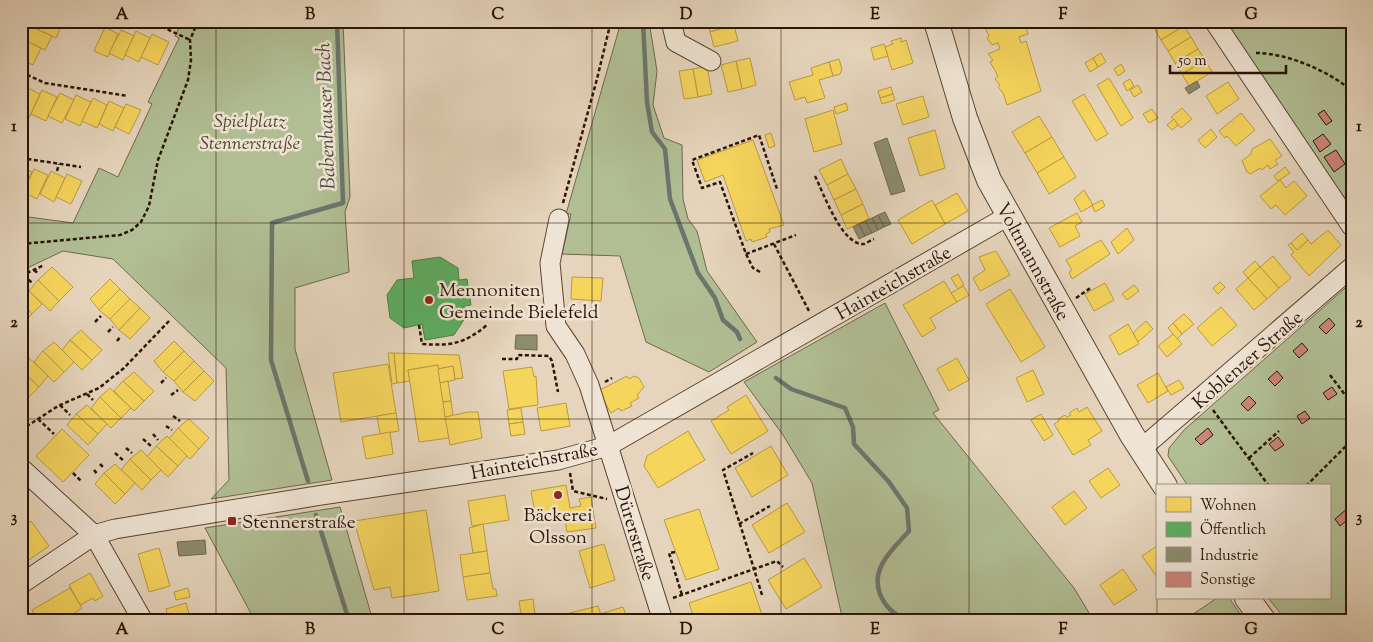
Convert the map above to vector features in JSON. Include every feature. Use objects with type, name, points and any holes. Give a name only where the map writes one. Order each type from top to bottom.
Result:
[{"type":"street","points":[[671,21],[676,42],[711,61]]},
{"type":"street","name":"Voltmannstraße","points":[[936,21],[971,135],[989,180],[1141,449],[1164,484]]},
{"type":"street","points":[[1214,21],[1239,61],[1352,226]]},
{"type":"street","name":"Hainteichstraße","points":[[21,584],[94,535],[138,524],[568,457],[608,446],[1008,216]]},
{"type":"street","name":"Dürerstraße","points":[[559,219],[550,263],[556,326],[575,354],[589,385],[661,612]]},
{"type":"street","name":"Koblenzer Straße","points":[[1141,449],[1352,267]]},
{"type":"street","points":[[21,468],[94,535],[143,621]]},
{"type":"street","points":[[1248,600],[1264,621]]},
{"type":"path","points":[[150,21],[190,40]]},
{"type":"path","points":[[21,244],[120,235],[132,230],[141,222],[153,193],[158,160],[188,80],[191,60],[190,40],[198,21]]},
{"type":"path","points":[[559,219],[598,79],[611,21]]},
{"type":"path","points":[[1346,21],[1352,52]]},
{"type":"path","points":[[1239,61],[1254,53],[1270,53],[1286,57],[1338,79],[1352,91]]},
{"type":"path","points":[[21,72],[45,83],[128,96]]},
{"type":"path","points":[[760,272],[753,268],[746,254],[720,182],[702,188],[692,160],[759,135],[777,189]]},
{"type":"path","points":[[24,165],[23,159],[81,167]]},
{"type":"path","points":[[40,168],[42,162]]},
{"type":"path","points":[[57,172],[59,164]]},
{"type":"path","points":[[815,176],[842,232],[857,243],[864,244],[874,239]]},
{"type":"path","points":[[746,254],[796,235]]},
{"type":"path","points":[[774,244],[817,325]]},
{"type":"path","points":[[32,283],[22,276],[44,265]]},
{"type":"path","points":[[34,270],[39,274]]},
{"type":"path","points":[[469,292],[483,292]]},
{"type":"path","points":[[96,322],[101,316]]},
{"type":"path","points":[[21,430],[60,405],[87,394],[124,368],[170,320]]},
{"type":"path","points":[[419,325],[422,344],[442,345],[470,339],[486,325]]},
{"type":"path","points":[[108,332],[113,327]]},
{"type":"path","points":[[117,341],[121,336]]},
{"type":"path","points":[[502,358],[517,358],[518,355],[548,356],[552,361],[558,392]]},
{"type":"path","points":[[1330,375],[1352,404]]},
{"type":"path","points":[[161,383],[166,378]]},
{"type":"path","points":[[171,395],[178,390]]},
{"type":"path","points":[[87,394],[93,400]]},
{"type":"path","points":[[1203,397],[1268,484]]},
{"type":"path","points":[[60,405],[70,415]]},
{"type":"path","points":[[173,416],[180,421]]},
{"type":"path","points":[[38,419],[54,434]]},
{"type":"path","points":[[166,426],[172,430]]},
{"type":"path","points":[[1248,458],[1279,431]]},
{"type":"path","points":[[153,434],[158,440]]},
{"type":"path","points":[[143,439],[151,446]]},
{"type":"path","points":[[1308,484],[1352,440]]},
{"type":"path","points":[[126,448],[132,452]]},
{"type":"path","points":[[115,453],[124,461]]},
{"type":"path","points":[[753,453],[723,470],[762,595]]},
{"type":"path","points":[[568,457],[573,492],[609,500]]},
{"type":"path","points":[[100,464],[104,468]]},
{"type":"path","points":[[94,470],[98,475]]},
{"type":"path","points":[[73,473],[81,481]]},
{"type":"path","points":[[739,524],[770,506]]},
{"type":"path","points":[[675,552],[669,553],[682,595]]},
{"type":"path","points":[[661,612],[682,595],[754,568],[777,560],[783,567]]},
{"type":"green space","name":"Spielplatz Stennerstraße","points":[[182,21],[343,21],[350,197],[345,212],[349,272],[295,288],[295,349],[332,480],[211,499],[229,480],[226,368],[113,259],[63,251],[21,271],[21,216],[73,223],[99,168],[118,177],[152,104],[148,102],[179,38],[175,36]]},
{"type":"green space","points":[[649,21],[657,71],[653,105],[664,138],[682,145],[683,199],[688,219],[697,231],[707,271],[757,342],[709,372],[646,342],[620,256],[562,254],[571,214],[566,214],[621,22]]},
{"type":"green space","points":[[1225,21],[1352,21],[1352,212]]},
{"type":"green space","points":[[1352,282],[1352,621],[1287,621],[1270,600],[1330,600],[1330,484],[1187,484],[1168,456],[1169,448],[1184,430]]},
{"type":"green space","points":[[885,303],[939,410],[933,413],[1074,588],[1094,621],[843,621],[812,483],[783,435],[744,382]]},
{"type":"green space","points":[[340,507],[373,621],[255,621],[205,528]]},
{"type":"green space","points":[[1214,600],[1230,600],[1245,621],[1183,621]]},
{"type":"building: Wohnen","points":[[35,21],[55,21],[62,25],[56,38],[32,27]]},
{"type":"building: Wohnen","points":[[707,21],[732,21],[734,25],[710,32]]},
{"type":"building: Wohnen","points":[[862,21],[876,21],[878,24],[865,28]]},
{"type":"building: Wohnen","points":[[1024,21],[1028,34],[1019,37],[1021,43],[1026,41],[1041,91],[1007,105],[1003,93],[998,87],[1000,85],[995,79],[998,76],[990,62],[993,60],[988,54],[1000,49],[998,43],[992,45],[987,38],[989,36],[982,22]]},
{"type":"building: Wohnen","points":[[1150,21],[1166,21],[1154,28]]},
{"type":"building: Wohnen","points":[[1166,21],[1181,21],[1184,26],[1161,40],[1154,28]]},
{"type":"building: Wohnen","points":[[28,25],[52,36],[45,50],[22,39]]},
{"type":"building: Wohnen","points":[[734,25],[738,41],[714,47],[710,32]]},
{"type":"building: Wohnen","points":[[1184,26],[1191,37],[1168,51],[1161,40]]},
{"type":"building: Wohnen","points":[[105,27],[118,34],[108,57],[94,51]]},
{"type":"building: Wohnen","points":[[121,30],[134,36],[123,60],[109,53]]},
{"type":"building: Wohnen","points":[[136,31],[150,38],[139,62],[125,55]]},
{"type":"building: Wohnen","points":[[152,34],[169,42],[158,65],[141,57]]},
{"type":"building: Wohnen","points":[[1191,37],[1198,49],[1175,63],[1168,51]]},
{"type":"building: Wohnen","points":[[21,38],[41,48],[33,65],[21,60]]},
{"type":"building: Wohnen","points":[[901,38],[901,42],[906,40],[913,63],[892,70],[885,47],[893,44],[891,41]]},
{"type":"building: Wohnen","points":[[884,44],[888,56],[874,60],[871,48]]},
{"type":"building: Wohnen","points":[[1198,49],[1205,60],[1182,74],[1175,63]]},
{"type":"building: Wohnen","points":[[1101,53],[1106,62],[1098,67],[1093,58]]},
{"type":"building: Wohnen","points":[[750,58],[756,85],[742,89],[736,61]]},
{"type":"building: Wohnen","points":[[1093,58],[1098,67],[1090,72],[1085,63]]},
{"type":"building: Wohnen","points":[[839,59],[842,69],[840,74],[833,76],[829,62]]},
{"type":"building: Wohnen","points":[[1205,60],[1212,72],[1189,86],[1182,74]]},
{"type":"building: Wohnen","points":[[736,61],[742,89],[728,92],[721,65]]},
{"type":"building: Wohnen","points":[[829,62],[833,76],[819,80],[825,98],[807,103],[805,97],[795,100],[789,82],[813,75],[811,68]]},
{"type":"building: Wohnen","points":[[1121,64],[1125,71],[1118,76],[1114,69]]},
{"type":"building: Wohnen","points":[[707,66],[712,94],[698,97],[693,69]]},
{"type":"building: Wohnen","points":[[693,69],[698,97],[684,99],[679,71]]},
{"type":"building: Wohnen","points":[[1109,78],[1133,118],[1121,126],[1097,85]]},
{"type":"building: Wohnen","points":[[1130,79],[1134,86],[1127,91],[1123,83]]},
{"type":"building: Wohnen","points":[[1228,82],[1239,99],[1217,114],[1206,96]]},
{"type":"building: Wohnen","points":[[1138,85],[1142,92],[1134,97],[1130,90]]},
{"type":"building: Wohnen","points":[[26,87],[40,94],[29,118],[21,114],[21,96]]},
{"type":"building: Wohnen","points":[[891,87],[893,94],[880,98],[878,91]]},
{"type":"building: Wohnen","points":[[42,90],[57,97],[46,121],[31,114]]},
{"type":"building: Wohnen","points":[[60,93],[74,100],[62,123],[48,116]]},
{"type":"building: Wohnen","points":[[893,94],[895,100],[882,104],[880,98]]},
{"type":"building: Wohnen","points":[[1084,94],[1108,134],[1096,141],[1072,101]]},
{"type":"building: Wohnen","points":[[76,95],[91,102],[80,126],[65,119]]},
{"type":"building: Wohnen","points":[[923,96],[929,117],[903,125],[896,104]]},
{"type":"building: Wohnen","points":[[93,98],[107,105],[97,128],[82,121]]},
{"type":"building: Wohnen","points":[[109,101],[124,108],[113,131],[99,124]]},
{"type":"building: Wohnen","points":[[846,103],[848,110],[836,114],[834,107]]},
{"type":"building: Wohnen","points":[[126,104],[141,110],[129,134],[115,127]]},
{"type":"building: Wohnen","points":[[1182,108],[1192,119],[1181,128],[1171,117]]},
{"type":"building: Wohnen","points":[[1152,109],[1158,118],[1149,123],[1143,114]]},
{"type":"building: Wohnen","points":[[833,110],[842,144],[814,152],[805,119]]},
{"type":"building: Wohnen","points":[[1241,113],[1255,130],[1236,146],[1227,136],[1225,138],[1219,131]]},
{"type":"building: Wohnen","points":[[1039,116],[1052,137],[1025,153],[1012,132]]},
{"type":"building: Wohnen","points":[[1174,119],[1178,125],[1172,130],[1167,125]]},
{"type":"building: Wohnen","points":[[1211,129],[1217,137],[1205,148],[1198,140]]},
{"type":"building: Wohnen","points":[[935,130],[945,168],[920,176],[908,138]]},
{"type":"building: Wohnen","points":[[771,133],[775,146],[769,148],[765,135]]},
{"type":"building: Wohnen","points":[[1052,137],[1064,157],[1037,173],[1025,153]]},
{"type":"building: Wohnen","points":[[1270,139],[1282,156],[1275,160],[1278,164],[1270,169],[1268,165],[1262,170],[1260,168],[1251,174],[1247,172],[1242,161],[1251,154],[1252,149]]},
{"type":"building: Wohnen","points":[[753,140],[784,225],[769,229],[770,232],[766,234],[767,237],[752,242],[751,239],[746,241],[723,175],[705,182],[697,160]]},
{"type":"building: Wohnen","points":[[1064,157],[1076,177],[1049,194],[1037,173]]},
{"type":"building: Wohnen","points":[[841,159],[848,174],[827,185],[819,170]]},
{"type":"building: Wohnen","points":[[21,167],[32,172],[21,195]]},
{"type":"building: Wohnen","points":[[1285,167],[1290,173],[1278,181],[1274,176]]},
{"type":"building: Wohnen","points":[[34,169],[48,175],[37,199],[23,192]]},
{"type":"building: Wohnen","points":[[51,171],[65,178],[54,202],[40,194]]},
{"type":"building: Wohnen","points":[[67,174],[82,181],[71,204],[56,197]]},
{"type":"building: Wohnen","points":[[848,174],[856,189],[834,200],[827,185]]},
{"type":"building: Wohnen","points":[[1280,180],[1286,188],[1294,181],[1307,196],[1285,215],[1276,205],[1271,209],[1260,196]]},
{"type":"building: Wohnen","points":[[856,189],[863,204],[841,215],[834,200]]},
{"type":"building: Wohnen","points":[[1084,190],[1093,205],[1081,212],[1074,199]]},
{"type":"building: Wohnen","points":[[957,193],[968,211],[945,224],[935,205]]},
{"type":"building: Wohnen","points":[[932,200],[945,224],[912,244],[898,220]]},
{"type":"building: Wohnen","points":[[1102,200],[1105,206],[1095,212],[1092,205]]},
{"type":"building: Wohnen","points":[[863,204],[869,219],[847,229],[841,215]]},
{"type":"building: Wohnen","points":[[1077,213],[1082,222],[1075,226],[1080,236],[1060,247],[1049,228]]},
{"type":"building: Wohnen","points":[[1127,228],[1134,240],[1118,254],[1111,242]]},
{"type":"building: Wohnen","points":[[1328,230],[1341,245],[1309,276],[1291,255],[1294,252],[1288,245],[1291,243],[1297,250],[1308,240],[1311,244]]},
{"type":"building: Wohnen","points":[[1302,233],[1308,240],[1297,250],[1291,243]]},
{"type":"building: Wohnen","points":[[1101,240],[1110,254],[1072,279],[1069,272],[1072,270],[1066,260]]},
{"type":"building: Wohnen","points":[[996,251],[1010,275],[980,291],[973,278],[985,270],[979,257]]},
{"type":"building: Wohnen","points":[[1273,256],[1291,278],[1279,288],[1260,267]]},
{"type":"building: Wohnen","points":[[1255,261],[1260,267],[1248,278],[1243,272]]},
{"type":"building: Wohnen","points":[[52,267],[73,287],[59,301],[38,280]]},
{"type":"building: Wohnen","points":[[1260,267],[1279,288],[1267,299],[1248,278]]},
{"type":"building: Wohnen","points":[[958,274],[964,285],[958,289],[951,278]]},
{"type":"building: Wohnen","points":[[572,277],[603,278],[601,301],[571,299]]},
{"type":"building: Wohnen","points":[[1248,278],[1267,299],[1254,310],[1236,289]]},
{"type":"building: Wohnen","points":[[110,279],[120,289],[99,310],[90,299]]},
{"type":"building: Wohnen","points":[[38,280],[59,301],[50,311],[29,291]]},
{"type":"building: Wohnen","points":[[944,281],[957,302],[930,318],[936,328],[922,337],[903,305]]},
{"type":"building: Wohnen","points":[[1220,282],[1225,287],[1218,294],[1213,288]]},
{"type":"building: Wohnen","points":[[1105,283],[1114,300],[1094,311],[1085,294]]},
{"type":"building: Wohnen","points":[[22,284],[42,304],[32,314],[21,303]]},
{"type":"building: Wohnen","points":[[1134,285],[1139,291],[1127,300],[1122,294]]},
{"type":"building: Wohnen","points":[[963,286],[969,295],[957,302],[951,293]]},
{"type":"building: Wohnen","points":[[120,289],[130,299],[110,319],[99,310]]},
{"type":"building: Wohnen","points":[[1010,289],[1045,347],[1021,362],[986,304]]},
{"type":"building: Wohnen","points":[[130,299],[140,308],[119,330],[110,319]]},
{"type":"building: Wohnen","points":[[21,303],[32,314],[23,323],[21,322]]},
{"type":"building: Wohnen","points":[[1221,307],[1237,325],[1212,346],[1197,328]]},
{"type":"building: Wohnen","points":[[140,308],[150,318],[130,339],[119,330]]},
{"type":"building: Wohnen","points":[[1184,314],[1194,324],[1182,334],[1173,323]]},
{"type":"building: Wohnen","points":[[1146,321],[1153,329],[1138,342],[1133,333]]},
{"type":"building: Wohnen","points":[[1173,323],[1182,334],[1177,339],[1168,328]]},
{"type":"building: Wohnen","points":[[1128,324],[1139,344],[1119,355],[1109,336]]},
{"type":"building: Wohnen","points":[[81,330],[102,350],[92,360],[70,340]]},
{"type":"building: Wohnen","points":[[1173,334],[1182,344],[1167,357],[1158,346]]},
{"type":"building: Wohnen","points":[[70,340],[92,360],[82,370],[62,350]]},
{"type":"building: Wohnen","points":[[174,341],[184,351],[163,372],[154,361]]},
{"type":"building: Wohnen","points":[[54,342],[74,362],[64,372],[43,351]]},
{"type":"building: Wohnen","points":[[43,351],[64,372],[54,382],[34,362]]},
{"type":"building: Wohnen","points":[[184,351],[194,361],[174,381],[163,372]]},
{"type":"building: Wohnen","points":[[388,353],[394,353],[397,383],[392,384]]},
{"type":"building: Wohnen","points":[[394,353],[459,355],[463,378],[455,379],[453,366],[438,369],[438,365],[408,370],[410,381],[397,383]]},
{"type":"building: Wohnen","points":[[28,357],[48,376],[39,387],[21,370],[21,363]]},
{"type":"building: Wohnen","points":[[957,358],[969,380],[949,391],[937,369]]},
{"type":"building: Wohnen","points":[[194,361],[204,371],[183,392],[174,381]]},
{"type":"building: Wohnen","points":[[388,364],[396,413],[341,422],[333,373]]},
{"type":"building: Wohnen","points":[[438,365],[449,438],[419,442],[408,370]]},
{"type":"building: Wohnen","points":[[453,366],[455,380],[440,383],[438,369]]},
{"type":"building: Wohnen","points":[[532,367],[534,377],[536,376],[538,405],[509,409],[503,371]]},
{"type":"building: Wohnen","points":[[21,370],[39,387],[29,397],[21,389]]},
{"type":"building: Wohnen","points":[[1033,370],[1044,394],[1027,402],[1016,378]]},
{"type":"building: Wohnen","points":[[204,371],[214,381],[195,401],[183,392]]},
{"type":"building: Wohnen","points":[[134,372],[154,391],[144,401],[123,381]]},
{"type":"building: Wohnen","points":[[1158,373],[1168,391],[1148,403],[1137,385]]},
{"type":"building: Wohnen","points":[[627,376],[629,379],[634,376],[639,378],[644,387],[637,395],[639,398],[630,403],[632,406],[621,411],[619,408],[611,413],[598,391]]},
{"type":"building: Wohnen","points":[[1179,380],[1184,388],[1171,395],[1166,387]]},
{"type":"building: Wohnen","points":[[123,381],[144,401],[134,411],[114,391]]},
{"type":"building: Wohnen","points":[[448,381],[451,401],[443,402],[440,383]]},
{"type":"building: Wohnen","points":[[110,388],[131,408],[121,418],[100,397]]},
{"type":"building: Wohnen","points":[[746,395],[768,431],[731,454],[711,421],[729,410],[727,407]]},
{"type":"building: Wohnen","points":[[100,397],[121,418],[111,428],[91,408]]},
{"type":"building: Wohnen","points":[[451,401],[453,416],[445,417],[443,402]]},
{"type":"building: Wohnen","points":[[566,403],[570,426],[541,431],[537,408]]},
{"type":"building: Wohnen","points":[[87,405],[107,424],[98,434],[76,414]]},
{"type":"building: Wohnen","points":[[1087,407],[1102,431],[1088,440],[1091,445],[1073,455],[1054,424],[1065,415],[1067,417],[1071,415],[1069,413],[1077,408],[1079,412]]},
{"type":"building: Wohnen","points":[[521,408],[523,422],[509,424],[507,410]]},
{"type":"building: Wohnen","points":[[478,412],[482,438],[450,445],[445,417]]},
{"type":"building: Wohnen","points":[[396,413],[399,431],[380,434],[377,416]]},
{"type":"building: Wohnen","points":[[76,414],[98,434],[88,445],[67,425]]},
{"type":"building: Wohnen","points":[[1041,414],[1053,435],[1044,441],[1031,420]]},
{"type":"building: Wohnen","points":[[189,419],[209,438],[199,449],[178,428]]},
{"type":"building: Wohnen","points":[[523,422],[525,434],[511,436],[509,424]]},
{"type":"building: Wohnen","points":[[178,428],[199,449],[190,459],[169,439]]},
{"type":"building: Wohnen","points":[[62,429],[89,455],[63,482],[36,456]]},
{"type":"building: Wohnen","points":[[688,431],[705,460],[658,488],[644,466],[647,456]]},
{"type":"building: Wohnen","points":[[390,432],[393,454],[366,459],[362,437]]},
{"type":"building: Wohnen","points":[[167,436],[187,456],[178,466],[156,446]]},
{"type":"building: Wohnen","points":[[156,446],[178,466],[168,477],[147,457]]},
{"type":"building: Wohnen","points":[[771,446],[788,475],[752,497],[735,468]]},
{"type":"building: Wohnen","points":[[141,450],[161,470],[151,480],[130,459]]},
{"type":"building: Wohnen","points":[[130,459],[151,480],[142,490],[121,470]]},
{"type":"building: Wohnen","points":[[115,464],[135,483],[125,494],[104,473]]},
{"type":"building: Wohnen","points":[[1108,468],[1120,485],[1101,498],[1089,481]]},
{"type":"building: Wohnen","points":[[104,473],[125,494],[115,504],[95,484]]},
{"type":"building: Wohnen","points":[[566,485],[570,508],[581,506],[579,499],[591,497],[596,528],[567,532],[564,514],[536,519],[531,491]]},
{"type":"building: Wohnen","points":[[1074,491],[1087,508],[1065,525],[1052,507]]},
{"type":"building: Wohnen","points":[[505,495],[509,520],[472,526],[468,501]]},
{"type":"building: Wohnen","points":[[787,503],[805,532],[769,553],[752,525]]},
{"type":"building: Wohnen","points":[[699,509],[719,569],[686,580],[664,520]]},
{"type":"building: Wohnen","points":[[426,510],[439,591],[392,598],[390,587],[374,590],[354,521]]},
{"type":"building: Wohnen","points":[[31,521],[49,546],[23,564],[21,528]]},
{"type":"building: Wohnen","points":[[483,524],[487,551],[473,553],[469,528]]},
{"type":"building: Wohnen","points":[[604,544],[615,580],[590,588],[579,551]]},
{"type":"building: Wohnen","points":[[1156,547],[1156,576],[1142,556]]},
{"type":"building: Wohnen","points":[[159,548],[170,586],[149,592],[138,554]]},
{"type":"building: Wohnen","points":[[487,551],[490,573],[463,577],[460,555]]},
{"type":"building: Wohnen","points":[[804,558],[822,587],[786,609],[768,580]]},
{"type":"building: Wohnen","points":[[1123,569],[1137,590],[1114,605],[1100,585]]},
{"type":"building: Wohnen","points":[[90,573],[103,596],[95,601],[93,598],[80,605],[69,585]]},
{"type":"building: Wohnen","points":[[490,573],[493,589],[496,589],[497,596],[467,600],[463,577]]},
{"type":"building: Wohnen","points":[[751,582],[763,618],[755,621],[695,621],[689,603]]},
{"type":"building: Wohnen","points":[[70,588],[82,608],[63,621],[39,621],[32,610]]},
{"type":"building: Wohnen","points":[[188,588],[190,597],[176,600],[174,592]]},
{"type":"building: Wohnen","points":[[533,599],[536,621],[522,621],[519,601]]},
{"type":"building: Wohnen","points":[[186,603],[191,621],[169,621],[166,609]]},
{"type":"building: Wohnen","points":[[598,606],[603,621],[551,621],[550,618]]},
{"type":"building: Wohnen","points":[[623,607],[628,621],[603,621],[600,614]]},
{"type":"building: Wohnen","points":[[441,616],[443,621],[424,621]]},
{"type":"building: Öffentlich","name":"Mennoniten Gemeinde Bielefeld","points":[[440,257],[458,268],[459,280],[467,279],[471,305],[464,306],[465,318],[454,335],[425,340],[422,324],[404,328],[390,318],[387,295],[397,280],[414,278],[412,261]]},
{"type":"building: Industrie","points":[[1197,81],[1200,87],[1189,94],[1185,88]]},
{"type":"building: Industrie","points":[[887,138],[905,191],[891,195],[874,143]]},
{"type":"building: Industrie","points":[[885,212],[891,224],[884,227],[878,215]]},
{"type":"building: Industrie","points":[[878,215],[884,227],[878,230],[872,218]]},
{"type":"building: Industrie","points":[[872,218],[878,230],[872,233],[865,221]]},
{"type":"building: Industrie","points":[[865,221],[872,233],[865,236],[859,224]]},
{"type":"building: Industrie","points":[[859,224],[865,236],[859,239],[853,227]]},
{"type":"building: Industrie","points":[[516,335],[537,335],[537,350],[515,349]]},
{"type":"building: Industrie","points":[[205,540],[206,554],[179,556],[177,542]]},
{"type":"building: Sonstige","points":[[1324,110],[1332,121],[1326,125],[1318,114]]},
{"type":"building: Sonstige","points":[[1323,134],[1331,144],[1320,152],[1313,141]]},
{"type":"building: Sonstige","points":[[1336,150],[1345,164],[1334,172],[1324,157]]},
{"type":"building: Sonstige","points":[[1329,318],[1335,325],[1326,334],[1319,327]]},
{"type":"building: Sonstige","points":[[1302,343],[1308,350],[1299,358],[1293,351]]},
{"type":"building: Sonstige","points":[[1277,371],[1283,378],[1275,386],[1268,379]]},
{"type":"building: Sonstige","points":[[1332,387],[1337,394],[1328,400],[1323,393]]},
{"type":"building: Sonstige","points":[[1249,396],[1256,403],[1248,411],[1241,404]]},
{"type":"building: Sonstige","points":[[1305,411],[1310,418],[1302,424],[1297,416]]},
{"type":"building: Sonstige","points":[[1208,428],[1213,435],[1201,445],[1195,439]]},
{"type":"building: Sonstige","points":[[1278,437],[1284,445],[1275,451],[1269,444]]},
{"type":"building: Sonstige","points":[[1349,507],[1352,516],[1340,526],[1335,519]]},
{"type":"waterway","name":"Babenhauser Bach","points":[[308,481],[271,360],[272,223],[343,203],[337,21]]},
{"type":"waterway","points":[[643,21],[647,102],[652,132],[665,149],[670,199],[698,273],[715,298],[723,320],[737,332],[740,339]]},
{"type":"waterway","points":[[776,378],[791,389],[845,408],[853,427],[854,444],[889,482],[907,508],[909,531],[885,559],[878,576],[878,585],[882,599],[894,613],[907,621]]},
{"type":"waterway","name":"Babenhauser Bach","points":[[316,515],[349,621]]},
{"type":"place","name":"Mennoniten Gemeinde Bielefeld","points":[[429,300]]},
{"type":"place","name":"Bäckerei Olsson","points":[[558,495]]},
{"type":"place","name":"Stennerstraße","points":[[232,521]]}]
